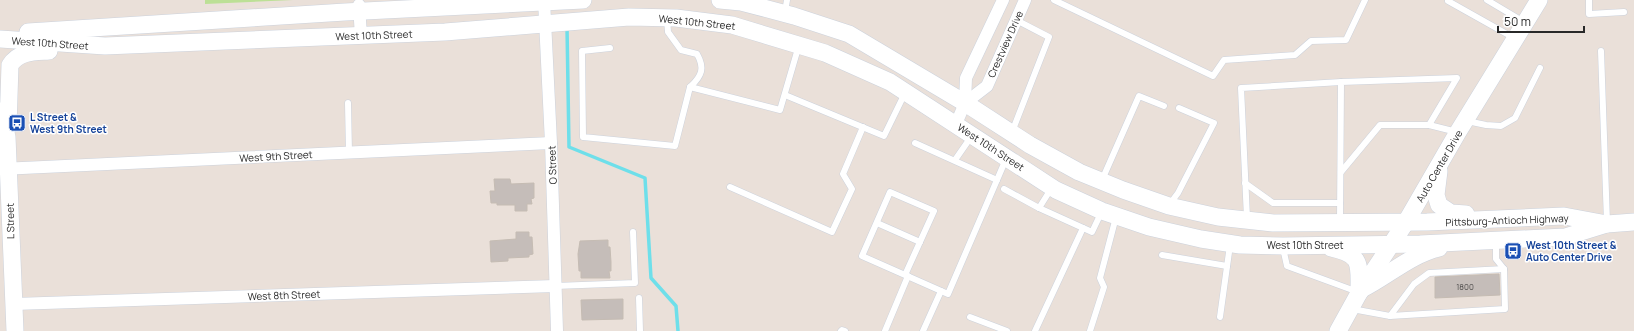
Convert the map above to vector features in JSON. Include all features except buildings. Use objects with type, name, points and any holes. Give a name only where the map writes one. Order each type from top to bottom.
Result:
[{"type":"main road","name":"West 10th Street","points":[[0,33],[359,4],[544,2],[583,0]]},
{"type":"main road","points":[[720,0],[786,7],[849,34],[965,103],[1030,146],[1079,172],[1168,206],[1218,217],[1273,223],[1406,222]]},
{"type":"main road","name":"Auto Center Drive","points":[[1338,331],[1360,291],[1406,222],[1462,126],[1540,0]]},
{"type":"main road","name":"West 10th Street","points":[[0,39],[105,46],[445,32],[629,17],[666,18],[732,24],[825,53],[890,82],[1052,188],[1109,213],[1149,227],[1201,239],[1230,243],[1283,246],[1391,244]]},
{"type":"main road","points":[[8,137],[10,65],[15,58],[27,53],[105,46]]},
{"type":"main road","name":"L Street","points":[[0,111],[8,137],[5,169],[15,331]]},
{"type":"main road","points":[[1439,166],[1436,195],[1439,205],[1445,210],[1451,213],[1512,217]]},
{"type":"main road","name":"Pittsburg-Antioch Highway","points":[[1406,222],[1564,216],[1607,224]]},
{"type":"main road","name":"Pittsburg-Antioch Highway","points":[[1391,244],[1565,237],[1607,224],[1634,222]]},
{"type":"main road","points":[[1316,245],[1346,252],[1356,259],[1359,268],[1360,291],[1382,279],[1420,254],[1429,250],[1459,244],[1462,242]]},
{"type":"street","name":"Crestview Drive","points":[[956,124],[965,103],[966,78],[1003,0]]},
{"type":"street","name":"Crestview Drive","points":[[965,103],[987,86],[1025,0]]},
{"type":"street","name":"O Street","points":[[544,2],[551,143],[557,331]]},
{"type":"street","points":[[359,4],[361,36]]},
{"type":"street","name":"West 9th Street","points":[[5,169],[551,143]]},
{"type":"street","name":"West 8th Street","points":[[14,304],[555,286]]},
{"type":"lane","points":[[1054,0],[1213,76],[1224,60],[1295,55],[1311,41],[1346,40],[1365,0]]},
{"type":"lane","points":[[1487,0],[1526,23]]},
{"type":"lane","points":[[1588,0],[1589,14],[1624,12]]},
{"type":"lane","points":[[1448,1],[1516,39]]},
{"type":"lane","points":[[610,48],[582,51],[583,137],[675,146],[690,87],[697,81],[703,64],[697,54],[681,50],[668,32],[666,18]]},
{"type":"lane","points":[[1011,133],[1049,37],[1016,20]]},
{"type":"lane","points":[[690,87],[780,110],[799,45]]},
{"type":"lane","points":[[1601,51],[1607,224]]},
{"type":"lane","points":[[1341,172],[1380,125],[1429,124],[1501,126],[1514,118],[1540,68]]},
{"type":"lane","points":[[1247,220],[1241,88],[1341,82],[1457,78],[1429,124]]},
{"type":"lane","points":[[1340,222],[1341,82]]},
{"type":"lane","points":[[785,95],[884,136],[906,92]]},
{"type":"lane","points":[[1101,181],[1139,96],[1164,106]]},
{"type":"lane","points":[[348,103],[349,152]]},
{"type":"lane","points":[[1168,206],[1178,193],[1214,123],[1179,108]]},
{"type":"lane","points":[[730,187],[832,232],[852,189],[843,174],[863,127]]},
{"type":"lane","points":[[955,160],[972,135]]},
{"type":"lane","points":[[916,143],[997,180]]},
{"type":"lane","points":[[885,331],[906,276],[934,211],[890,192],[862,256],[906,276],[948,294],[1007,158]]},
{"type":"lane","points":[[1245,183],[1273,204],[1340,203]]},
{"type":"lane","points":[[1040,208],[1052,188]]},
{"type":"lane","points":[[1004,189],[1040,208],[1092,232],[1109,213]]},
{"type":"lane","points":[[1090,331],[1104,287],[1100,278],[1109,213]]},
{"type":"lane","points":[[877,223],[920,242]]},
{"type":"lane","points":[[1035,331],[1083,228]]},
{"type":"lane","points":[[555,286],[635,283],[633,232]]},
{"type":"lane","points":[[1350,309],[1390,316],[1505,309],[1504,269],[1496,259],[1496,240]]},
{"type":"lane","points":[[1220,317],[1230,243]]},
{"type":"lane","points":[[1283,246],[1287,266],[1360,291]]},
{"type":"lane","points":[[1162,255],[1227,266]]},
{"type":"lane","points":[[1390,316],[1414,284],[1428,274],[1504,269]]},
{"type":"lane","points":[[922,331],[941,291]]},
{"type":"lane","points":[[639,298],[640,331]]},
{"type":"lane","points":[[970,318],[1007,331]]},
{"type":"lane","points":[[841,331],[845,331]]},
{"type":"green space","points":[[205,0],[293,0],[205,4]]},
{"type":"waterway","points":[[567,27],[569,147],[645,178],[651,278],[676,306],[678,331]]},
{"type":"place","name":"L Street & West 9th Street","points":[[17,123]]},
{"type":"place","name":"West 10th Street & Auto Center Drive","points":[[1513,251]]}]
